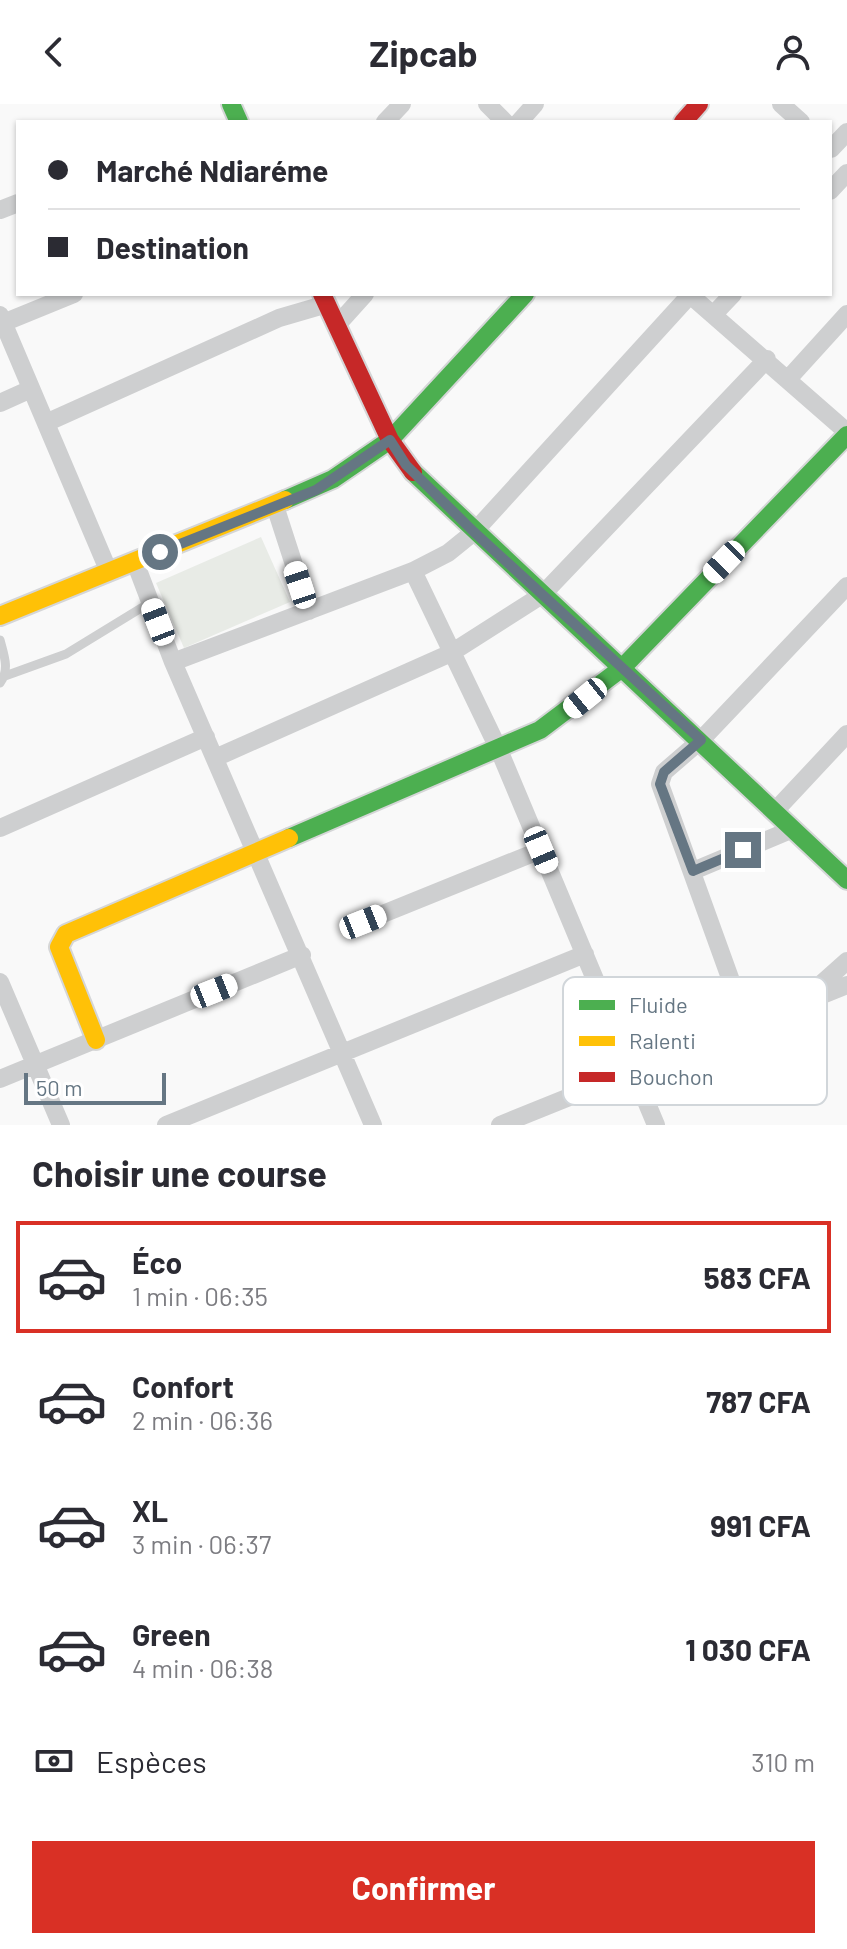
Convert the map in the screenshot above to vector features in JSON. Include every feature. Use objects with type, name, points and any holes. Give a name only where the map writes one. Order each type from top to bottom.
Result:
[{"type":"street","points":[[387,120],[402,104]]},
{"type":"street","points":[[487,104],[503,120]]},
{"type":"street","points":[[521,120],[535,104]]},
{"type":"street","points":[[685,120],[699,104]]},
{"type":"street","points":[[781,104],[799,120]]},
{"type":"street","points":[[832,148],[847,132]]},
{"type":"street","points":[[832,189],[847,173]]},
{"type":"street","points":[[68,296],[2,319],[109,572]]},
{"type":"street","points":[[338,324],[363,296]]},
{"type":"street","points":[[0,616],[324,485],[390,440],[523,296]]},
{"type":"street","points":[[173,662],[413,571],[448,553],[474,532],[687,296]]},
{"type":"street","points":[[96,1040],[59,947],[62,938],[499,750],[558,718],[622,668],[847,434],[789,378],[691,296]]},
{"type":"street","points":[[713,315],[731,296]]},
{"type":"street","points":[[48,422],[325,299],[390,440],[406,465],[844,877],[847,893]]},
{"type":"street","points":[[789,378],[847,314]]},
{"type":"street","points":[[215,758],[451,653],[542,595],[767,359]]},
{"type":"street","points":[[0,403],[31,389]]},
{"type":"street","points":[[275,506],[309,611]]},
{"type":"street","points":[[135,562],[173,662],[373,1125]]},
{"type":"street","points":[[413,571],[499,750],[594,977]]},
{"type":"street","points":[[730,977],[660,784],[664,772],[701,740],[847,586]]},
{"type":"street","points":[[774,812],[847,734]]},
{"type":"street","points":[[0,828],[206,737]]},
{"type":"street","points":[[693,871],[793,829]]},
{"type":"street","points":[[363,922],[541,850]]},
{"type":"street","points":[[166,1125],[342,1050],[585,954]]},
{"type":"street","points":[[0,1079],[302,955]]},
{"type":"street","points":[[827,979],[847,961]]},
{"type":"street","points":[[0,982],[61,1125]]},
{"type":"street","points":[[827,992],[847,985]]},
{"type":"street","points":[[500,1125],[563,1098]]},
{"type":"street","points":[[647,1105],[656,1125]]},
{"type":"lane","points":[[3,680],[66,654],[151,602]]},
{"type":"lane","points":[[0,640],[6,663],[3,680]]},
{"type":"shaded area","points":[[261,537],[290,602],[184,648],[156,583]]},
{"type":"traffic: fast","points":[[231,104],[238,120]]},
{"type":"traffic: fast","points":[[285,500],[333,479],[390,440],[523,296]]},
{"type":"traffic: fast","points":[[289,838],[540,730],[622,668],[847,435]]},
{"type":"traffic: fast","points":[[413,472],[847,880]]},
{"type":"traffic: slow","points":[[0,616],[285,500]]},
{"type":"traffic: slow","points":[[96,1040],[59,947],[66,934],[289,838]]},
{"type":"traffic: jam","points":[[685,120],[699,104]]},
{"type":"traffic: jam","points":[[323,296],[390,440],[413,472]]},
{"type":"route","points":[[160,552],[316,490],[390,440],[406,465],[474,532],[701,740],[664,772],[660,784],[693,871],[743,850]]}]
